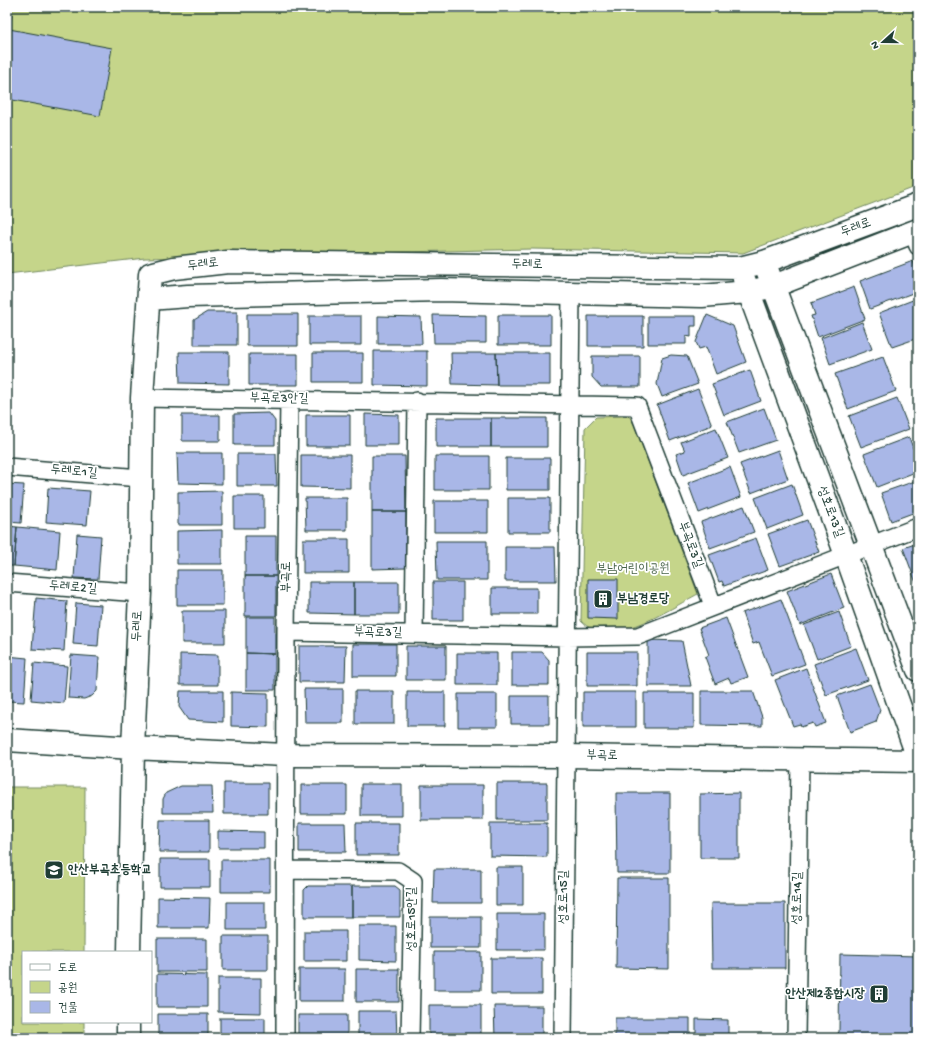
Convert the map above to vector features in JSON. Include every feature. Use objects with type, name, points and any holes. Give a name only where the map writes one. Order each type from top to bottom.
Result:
[{"type":"street","name":"두레로","points":[[129,951],[133,748],[140,593],[142,398],[150,274],[174,268],[228,262],[740,268],[764,262],[918,205]]},
{"type":"street","name":"두레로","points":[[149,299],[188,296],[433,290],[702,296],[748,292],[774,286],[916,236]]},
{"type":"street","name":"성호로13길","points":[[764,262],[918,670]]},
{"type":"street","name":"성호로13길","points":[[740,268],[846,555],[918,759]]},
{"type":"street","points":[[565,756],[571,294]]},
{"type":"street","name":"부곡로3안길","points":[[142,398],[569,403]]},
{"type":"street","name":"부곡로","points":[[285,755],[289,400]]},
{"type":"street","points":[[414,634],[417,401]]},
{"type":"street","name":"부곡로3길","points":[[286,632],[567,637],[638,636],[713,605],[637,406],[569,403]]},
{"type":"street","name":"두레로1길","points":[[7,467],[140,478]]},
{"type":"street","points":[[713,605],[918,527]]},
{"type":"street","name":"두레로2길","points":[[7,583],[140,593]]},
{"type":"street","name":"부곡로","points":[[7,740],[285,755],[918,759]]},
{"type":"street","points":[[284,1038],[286,870],[285,755]]},
{"type":"street","name":"성호로15길","points":[[563,1038],[565,756]]},
{"type":"street","name":"성호로14길","points":[[796,1038],[800,759]]},
{"type":"street","name":"성호로15안길","points":[[286,870],[398,871],[413,881],[410,1038]]},
{"type":"street","points":[[128,1023],[128,1038]]},
{"type":"green space","points":[[7,7],[918,7],[918,186],[743,253],[532,249],[145,258],[7,274]]},
{"type":"green space","name":"부남어린이공원","points":[[629,416],[634,424],[698,594],[656,617],[623,630],[607,632],[593,629],[581,621],[585,428],[596,417]]},
{"type":"green space","name":"안산부곡초등학교","points":[[7,787],[85,787],[84,951],[22,951],[22,1023],[84,1023],[84,1038],[7,1038]]},
{"type":"building","points":[[7,13],[12,13],[9,29],[112,48],[100,116],[7,99]]},
{"type":"building","points":[[913,261],[918,276],[918,291],[870,309],[860,281]]},
{"type":"building","points":[[854,287],[865,319],[818,337],[811,316],[815,315],[811,303]]},
{"type":"building","points":[[918,298],[918,338],[892,347],[879,313]]},
{"type":"building","points":[[207,312],[237,312],[237,345],[194,345],[194,320]]},
{"type":"building","points":[[247,314],[298,314],[298,346],[247,346]]},
{"type":"building","points":[[433,315],[486,316],[486,343],[434,343]]},
{"type":"building","points":[[498,315],[551,315],[551,345],[498,345]]},
{"type":"building","points":[[707,315],[733,326],[746,362],[716,374],[706,347],[699,349],[696,342]]},
{"type":"building","points":[[309,316],[361,316],[361,345],[309,345]]},
{"type":"building","points":[[378,316],[421,317],[422,344],[378,344]]},
{"type":"building","points":[[588,316],[643,316],[643,346],[588,346]]},
{"type":"building","points":[[648,316],[696,316],[696,326],[691,326],[691,337],[686,336],[686,344],[648,344]]},
{"type":"building","points":[[862,322],[872,349],[830,364],[821,338]]},
{"type":"building","points":[[374,351],[427,351],[427,386],[374,385]]},
{"type":"building","points":[[179,352],[229,352],[229,384],[180,383]]},
{"type":"building","points":[[313,353],[363,353],[363,382],[313,382]]},
{"type":"building","points":[[451,353],[496,353],[497,385],[452,384]]},
{"type":"building","points":[[496,353],[550,353],[550,385],[497,385]]},
{"type":"building","points":[[249,354],[298,354],[298,385],[249,385]]},
{"type":"building","points":[[671,355],[687,356],[698,384],[662,397],[657,384],[662,358]]},
{"type":"building","points":[[592,356],[640,356],[640,387],[601,387],[592,377]]},
{"type":"building","points":[[883,357],[896,391],[848,409],[835,374]]},
{"type":"building","points":[[750,370],[761,401],[724,415],[712,384]]},
{"type":"building","points":[[698,389],[712,425],[670,441],[657,405]]},
{"type":"building","points":[[897,398],[909,429],[861,447],[849,416]]},
{"type":"building","points":[[764,408],[776,440],[739,453],[727,422]]},
{"type":"building","points":[[269,413],[275,421],[275,445],[234,445],[234,414]]},
{"type":"building","points":[[365,414],[399,415],[399,445],[365,445]]},
{"type":"building","points":[[182,415],[220,415],[220,441],[182,441]]},
{"type":"building","points":[[306,415],[350,415],[350,446],[306,446]]},
{"type":"building","points":[[436,418],[491,418],[491,447],[436,447]]},
{"type":"building","points":[[491,418],[547,418],[547,447],[491,447]]},
{"type":"building","points":[[716,428],[728,458],[683,475],[676,454],[685,451],[681,442]]},
{"type":"building","points":[[909,437],[918,462],[918,471],[877,487],[864,454]]},
{"type":"building","points":[[778,450],[788,479],[751,493],[740,464]]},
{"type":"building","points":[[177,453],[222,453],[222,484],[178,483]]},
{"type":"building","points":[[237,454],[276,454],[277,486],[237,486]]},
{"type":"building","points":[[301,455],[350,455],[350,488],[301,487]]},
{"type":"building","points":[[372,456],[405,456],[406,512],[372,512]]},
{"type":"building","points":[[435,456],[489,456],[489,490],[435,490]]},
{"type":"building","points":[[506,458],[550,458],[550,490],[506,490]]},
{"type":"building","points":[[730,467],[741,497],[699,513],[688,483]]},
{"type":"building","points":[[918,480],[918,511],[891,521],[881,493]]},
{"type":"building","points":[[7,484],[24,485],[21,523],[7,522]]},
{"type":"building","points":[[792,484],[803,515],[767,529],[755,498]]},
{"type":"building","points":[[48,488],[90,491],[87,525],[46,522]]},
{"type":"building","points":[[222,491],[222,525],[178,525],[178,492]]},
{"type":"building","points":[[234,496],[264,496],[264,528],[234,528]]},
{"type":"building","points":[[305,498],[347,498],[347,530],[306,530]]},
{"type":"building","points":[[508,498],[550,498],[550,532],[508,532]]},
{"type":"building","points":[[434,501],[488,501],[488,532],[434,532]]},
{"type":"building","points":[[744,506],[754,532],[710,548],[701,522]]},
{"type":"building","points":[[372,512],[406,512],[406,568],[372,569]]},
{"type":"building","points":[[807,520],[819,552],[780,566],[768,534]]},
{"type":"building","points":[[7,526],[17,527],[14,566],[7,566]]},
{"type":"building","points":[[17,527],[60,531],[57,570],[14,566]]},
{"type":"building","points":[[222,530],[222,564],[177,564],[177,531]]},
{"type":"building","points":[[77,534],[101,536],[98,579],[74,578]]},
{"type":"building","points":[[245,536],[276,536],[276,576],[245,576]]},
{"type":"building","points":[[756,538],[768,570],[724,586],[722,581],[719,582],[709,555]]},
{"type":"building","points":[[303,539],[349,539],[349,573],[303,573]]},
{"type":"building","points":[[436,541],[487,541],[487,580],[437,580]]},
{"type":"building","points":[[918,543],[918,582],[916,583],[903,548]]},
{"type":"building","points":[[505,547],[555,547],[556,581],[505,581]]},
{"type":"building","points":[[177,570],[223,570],[223,605],[177,605]]},
{"type":"building","points":[[831,574],[844,608],[800,625],[787,591]]},
{"type":"building","points":[[245,576],[276,576],[276,616],[245,616]]},
{"type":"building","name":"부남경로당","points":[[588,579],[618,579],[618,619],[588,618]]},
{"type":"building","points":[[309,582],[354,582],[354,614],[309,613]]},
{"type":"building","points":[[354,582],[399,582],[399,614],[354,614]]},
{"type":"building","points":[[433,582],[463,582],[463,620],[433,620]]},
{"type":"building","points":[[492,588],[537,588],[537,614],[492,614]]},
{"type":"building","points":[[36,598],[67,601],[64,651],[32,649]]},
{"type":"building","points":[[781,599],[805,664],[772,676],[759,642],[753,644],[742,613]]},
{"type":"building","points":[[76,603],[101,605],[98,646],[73,644]]},
{"type":"building","points":[[182,611],[225,611],[225,643],[182,643]]},
{"type":"building","points":[[839,612],[851,646],[817,659],[804,625]]},
{"type":"building","points":[[246,617],[275,617],[275,654],[246,653]]},
{"type":"building","points":[[726,618],[748,677],[731,683],[729,678],[715,684],[705,657],[709,655],[699,628]]},
{"type":"building","points":[[648,640],[682,641],[691,686],[648,686]]},
{"type":"building","points":[[353,644],[396,644],[396,676],[353,676]]},
{"type":"building","points":[[299,646],[346,646],[345,682],[299,682]]},
{"type":"building","points":[[406,646],[446,646],[446,680],[406,680]]},
{"type":"building","points":[[856,648],[868,680],[826,695],[814,664]]},
{"type":"building","points":[[512,652],[542,652],[549,660],[549,685],[512,685]]},
{"type":"building","points":[[587,652],[637,652],[637,686],[587,686]]},
{"type":"building","points":[[246,653],[275,654],[275,690],[246,690]]},
{"type":"building","points":[[457,653],[497,653],[497,685],[457,685]]},
{"type":"building","points":[[180,654],[218,655],[218,685],[180,685]]},
{"type":"building","points":[[71,655],[99,657],[97,691],[92,696],[84,699],[68,698]]},
{"type":"building","points":[[7,656],[27,658],[24,702],[7,701]]},
{"type":"building","points":[[34,663],[67,666],[64,703],[31,700]]},
{"type":"building","points":[[806,668],[826,723],[815,727],[813,723],[801,727],[800,724],[793,726],[775,680]]},
{"type":"building","points":[[870,684],[880,710],[876,722],[850,732],[837,696]]},
{"type":"building","points":[[304,689],[343,689],[343,723],[305,723]]},
{"type":"building","points":[[180,691],[223,691],[223,722],[188,720],[179,707]]},
{"type":"building","points":[[355,691],[394,691],[394,724],[355,724]]},
{"type":"building","points":[[701,691],[753,691],[762,717],[762,726],[701,725]]},
{"type":"building","points":[[231,692],[268,693],[268,727],[231,726]]},
{"type":"building","points":[[407,692],[445,692],[445,726],[407,726]]},
{"type":"building","points":[[583,692],[636,692],[636,727],[583,727]]},
{"type":"building","points":[[644,693],[694,693],[694,728],[644,728]]},
{"type":"building","points":[[458,694],[497,694],[497,727],[458,727]]},
{"type":"building","points":[[511,696],[549,696],[549,724],[511,724]]},
{"type":"building","points":[[224,783],[268,783],[268,814],[224,814]]},
{"type":"building","points":[[497,783],[547,783],[547,820],[497,820]]},
{"type":"building","points":[[361,784],[402,784],[402,816],[361,816]]},
{"type":"building","points":[[301,785],[347,785],[347,814],[301,814]]},
{"type":"building","points":[[421,785],[483,785],[483,820],[421,820]]},
{"type":"building","points":[[181,786],[212,786],[213,813],[163,813],[163,799],[166,793]]},
{"type":"building","points":[[616,793],[670,793],[670,873],[617,873]]},
{"type":"building","points":[[739,793],[739,858],[700,858],[700,794]]},
{"type":"building","points":[[160,820],[209,820],[209,852],[159,852]]},
{"type":"building","points":[[299,823],[345,823],[346,852],[299,852]]},
{"type":"building","points":[[356,823],[399,823],[399,855],[356,855]]},
{"type":"building","points":[[490,823],[547,823],[547,857],[490,856]]},
{"type":"building","points":[[218,831],[264,832],[264,848],[218,848]]},
{"type":"building","points":[[160,859],[210,859],[210,887],[160,887]]},
{"type":"building","points":[[221,860],[270,860],[270,892],[221,892]]},
{"type":"building","points":[[496,867],[523,867],[523,905],[496,905]]},
{"type":"building","points":[[434,869],[481,869],[481,903],[433,903]]},
{"type":"building","points":[[617,878],[669,878],[669,969],[616,968]]},
{"type":"building","points":[[308,886],[352,886],[352,917],[304,917],[304,890]]},
{"type":"building","points":[[352,886],[395,886],[400,890],[400,917],[352,917]]},
{"type":"building","points":[[158,897],[210,898],[209,928],[158,928]]},
{"type":"building","points":[[227,902],[265,902],[265,930],[227,930]]},
{"type":"building","points":[[711,903],[785,903],[785,968],[712,968]]},
{"type":"building","points":[[497,914],[544,914],[544,950],[497,950]]},
{"type":"building","points":[[430,917],[481,917],[481,948],[430,948]]},
{"type":"building","points":[[359,926],[396,926],[396,961],[359,960]]},
{"type":"building","points":[[304,931],[346,931],[346,961],[304,961]]},
{"type":"building","points":[[223,936],[268,936],[268,970],[223,970]]},
{"type":"building","points":[[157,939],[207,939],[207,972],[157,972]]},
{"type":"building","points":[[434,952],[481,952],[481,990],[434,990]]},
{"type":"building","name":"안산제2종합시장","points":[[840,954],[918,956],[918,1038],[833,1038],[839,1032]]},
{"type":"building","points":[[491,958],[542,958],[542,994],[491,994]]},
{"type":"building","points":[[299,969],[345,969],[345,1001],[299,1001]]},
{"type":"building","points":[[356,969],[399,969],[399,1002],[356,1002]]},
{"type":"building","points":[[157,974],[207,975],[207,1007],[157,1007]]},
{"type":"building","points":[[218,978],[261,978],[261,1013],[218,1012]]},
{"type":"building","points":[[429,1005],[481,1005],[481,1038],[429,1038]]},
{"type":"building","points":[[494,1006],[542,1006],[542,1038],[495,1038]]},
{"type":"building","points":[[358,1011],[396,1011],[397,1038],[358,1038]]},
{"type":"building","points":[[158,1014],[208,1014],[208,1038],[158,1038]]},
{"type":"building","points":[[298,1015],[347,1015],[347,1038],[298,1038]]},
{"type":"building","points":[[220,1018],[265,1018],[265,1038],[220,1038]]},
{"type":"building","points":[[615,1018],[690,1018],[690,1038],[615,1038]]},
{"type":"building","points":[[696,1019],[728,1020],[728,1038],[696,1038]]},
{"type":"place","name":"부남경로당","points":[[603,599]]},
{"type":"place","name":"안산부곡초등학교","points":[[54,870]]},
{"type":"place","name":"안산제2종합시장","points":[[879,994]]}]
